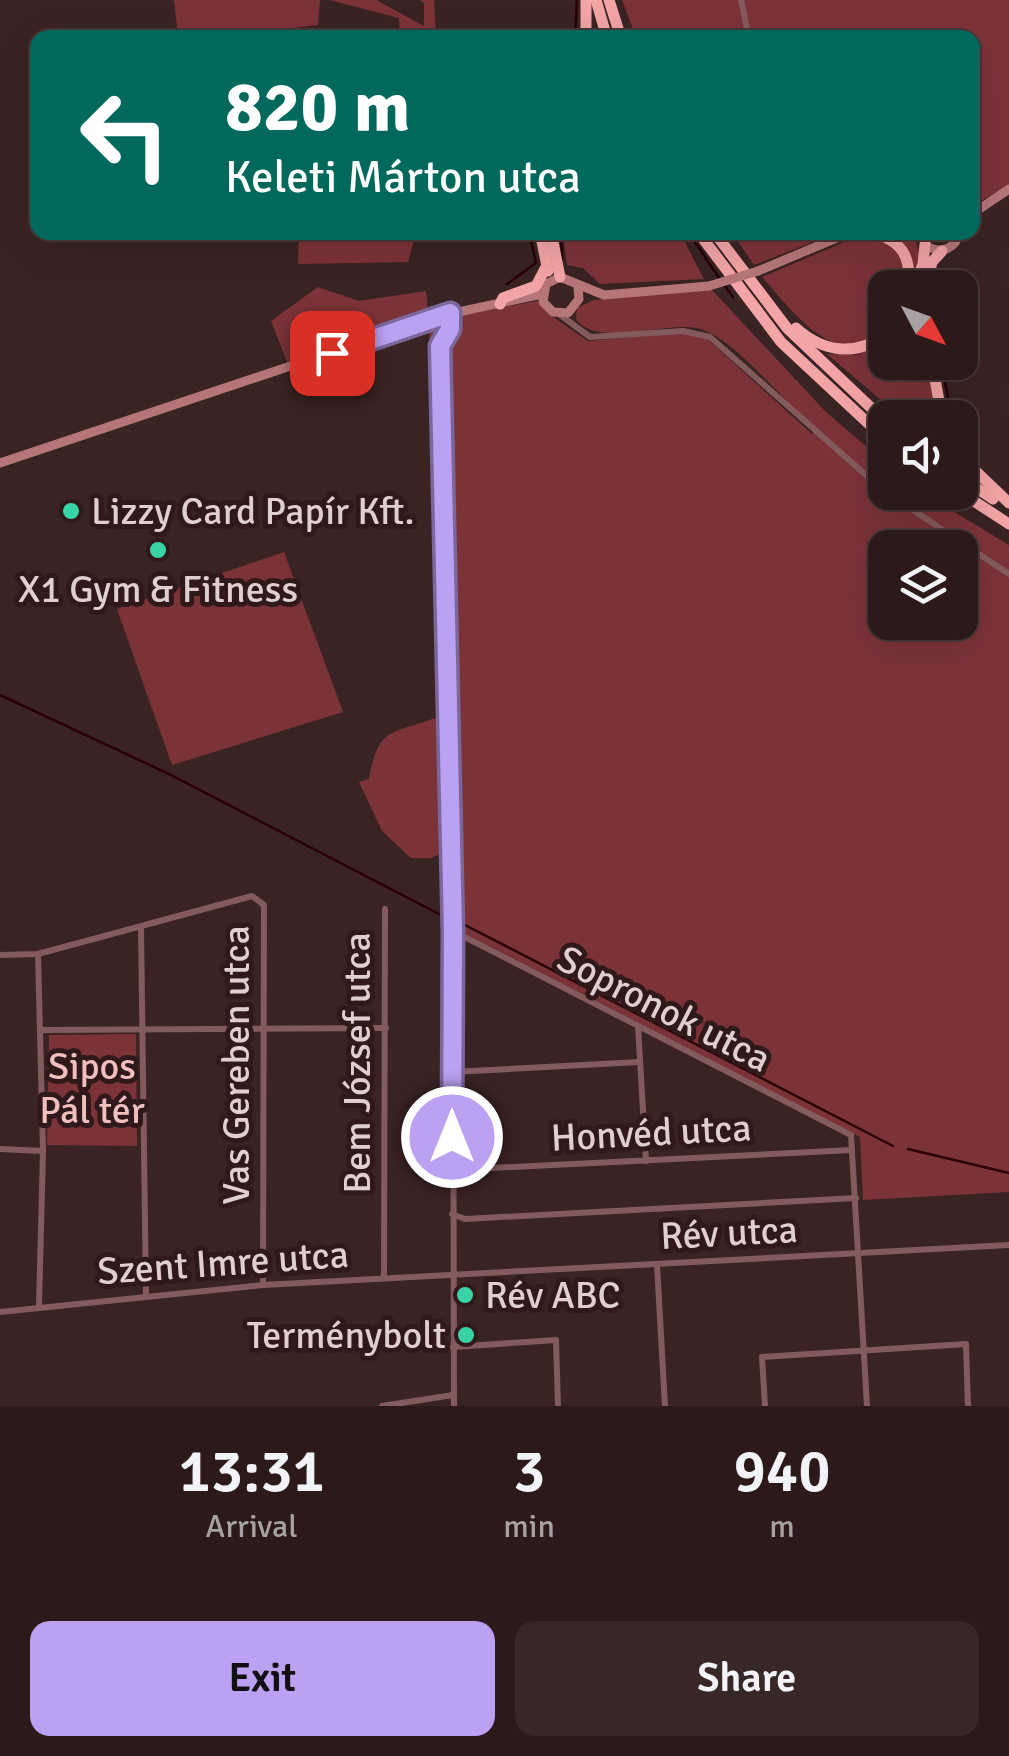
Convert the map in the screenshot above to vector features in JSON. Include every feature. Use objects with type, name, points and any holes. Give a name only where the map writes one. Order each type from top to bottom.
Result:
[{"type":"highway","points":[[586,0],[586,30]]},
{"type":"highway","points":[[596,0],[605,30]]},
{"type":"highway","points":[[608,0],[618,30]]},
{"type":"highway","points":[[542,240],[547,266],[555,278]]},
{"type":"highway","points":[[552,240],[555,278]]},
{"type":"highway","points":[[704,240],[782,342],[868,422]]},
{"type":"highway","points":[[720,240],[806,349],[868,406]]},
{"type":"highway","points":[[893,240],[904,251],[910,270]]},
{"type":"highway","points":[[920,240],[924,264],[921,270]]},
{"type":"highway","points":[[930,270],[942,250]]},
{"type":"highway","points":[[500,304],[504,298],[536,286],[547,266]]},
{"type":"highway","points":[[766,303],[824,346],[854,350],[868,343]]},
{"type":"highway","points":[[978,474],[1009,506]]},
{"type":"highway","points":[[978,488],[1009,506]]},
{"type":"highway","points":[[978,504],[1009,524]]},
{"type":"main road","points":[[980,206],[1009,189]]},
{"type":"main road","points":[[543,298],[558,314],[604,295],[709,286],[758,271],[832,240]]},
{"type":"main road","points":[[926,240],[942,250],[957,240]]},
{"type":"main road","points":[[543,298],[555,278],[604,295]]},
{"type":"main road","points":[[575,307],[578,288]]},
{"type":"main road","points":[[0,462],[450,313],[543,298]]},
{"type":"street","points":[[741,0],[747,30]]},
{"type":"street","points":[[575,307],[580,331]]},
{"type":"street","points":[[450,313],[450,329],[440,346],[453,932],[454,1406]]},
{"type":"street","points":[[558,314],[594,337],[683,331],[710,337],[868,477]]},
{"type":"street","points":[[912,510],[1009,574]]},
{"type":"street","name":"Vas Gereben utca","points":[[141,928],[252,896],[264,906],[262,1285]]},
{"type":"street","name":"Bem József utca","points":[[384,1278],[385,909]]},
{"type":"street","points":[[0,954],[38,954],[141,928],[146,1296]]},
{"type":"street","name":"Sopronok utca","points":[[453,932],[851,1135],[852,1150]]},
{"type":"street","points":[[38,954],[43,1030],[39,1306]]},
{"type":"street","points":[[638,1026],[646,1161]]},
{"type":"street","points":[[43,1030],[386,1028]]},
{"type":"street","points":[[452,1072],[639,1062]]},
{"type":"street","points":[[0,1149],[43,1151]]},
{"type":"street","points":[[852,1150],[868,1406]]},
{"type":"street","name":"Honvéd utca","points":[[452,1170],[852,1150]]},
{"type":"street","name":"Rév utca","points":[[452,1214],[465,1220],[856,1198]]},
{"type":"street","name":"Rév utca","points":[[452,1277],[1009,1244]]},
{"type":"street","points":[[657,1265],[665,1406]]},
{"type":"street","name":"Szent Imre utca","points":[[0,1312],[262,1285],[452,1277]]},
{"type":"street","points":[[453,1347],[556,1340],[558,1406]]},
{"type":"street","points":[[765,1406],[762,1357],[966,1344],[968,1406]]},
{"type":"street","points":[[382,1406],[453,1395]]},
{"type":"green space","points":[[174,0],[320,0],[318,25],[275,30],[177,30]]},
{"type":"green space","points":[[330,0],[376,0],[424,26],[424,3],[420,0],[434,0],[436,30],[400,30],[399,18]]},
{"type":"green space","points":[[622,0],[1009,0],[1009,186],[980,201],[980,30],[633,30]]},
{"type":"green space","points":[[299,240],[414,240],[408,262],[298,264]]},
{"type":"green space","points":[[564,240],[684,240],[704,279],[600,284],[583,268],[567,265]]},
{"type":"green space","points":[[737,240],[818,240],[754,265]]},
{"type":"green space","points":[[849,240],[915,240],[921,259],[916,270],[868,270],[868,342],[851,346],[834,343],[802,321],[762,277]]},
{"type":"green space","points":[[318,287],[359,301],[426,291],[429,322],[536,301],[543,302],[546,312],[588,341],[679,333],[705,337],[812,434],[815,428],[742,356],[710,333],[682,327],[599,332],[576,319],[577,308],[594,300],[711,289],[827,413],[868,448],[868,510],[951,510],[1009,545],[1009,1192],[863,1200],[860,1137],[458,930],[462,863],[444,852],[431,858],[411,858],[382,831],[359,782],[369,779],[375,754],[390,734],[445,718],[429,323],[287,362],[271,321]]},
{"type":"green space","points":[[868,350],[868,380],[931,380],[936,400],[881,400],[827,354],[856,355]]},
{"type":"green space","points":[[284,552],[343,712],[172,765],[117,609]]},
{"type":"green space","name":"Sipos Pál tér","points":[[136,1034],[137,1146],[47,1145],[49,1035]]},
{"type":"waterway","points":[[575,30],[577,0]]},
{"type":"waterway","points":[[507,284],[536,263],[531,240]]},
{"type":"waterway","points":[[561,240],[562,259]]},
{"type":"waterway","points":[[693,240],[720,279]]},
{"type":"waterway","points":[[725,286],[733,297]]},
{"type":"waterway","points":[[945,380],[948,400]]},
{"type":"waterway","points":[[0,695],[169,774],[439,914]]},
{"type":"waterway","points":[[465,925],[893,1146]]},
{"type":"waterway","points":[[908,1149],[1009,1173]]},
{"type":"place","name":"Lizzy Card Papír Kft.","points":[[71,511]]},
{"type":"place","name":"X1 Gym & Fitness","points":[[158,550]]},
{"type":"place","name":"Rév ABC","points":[[465,1295]]},
{"type":"place","name":"Terménybolt","points":[[466,1335]]},
{"type":"route","points":[[332,353],[450,313],[450,329],[440,346],[453,932],[452,1137]]}]
